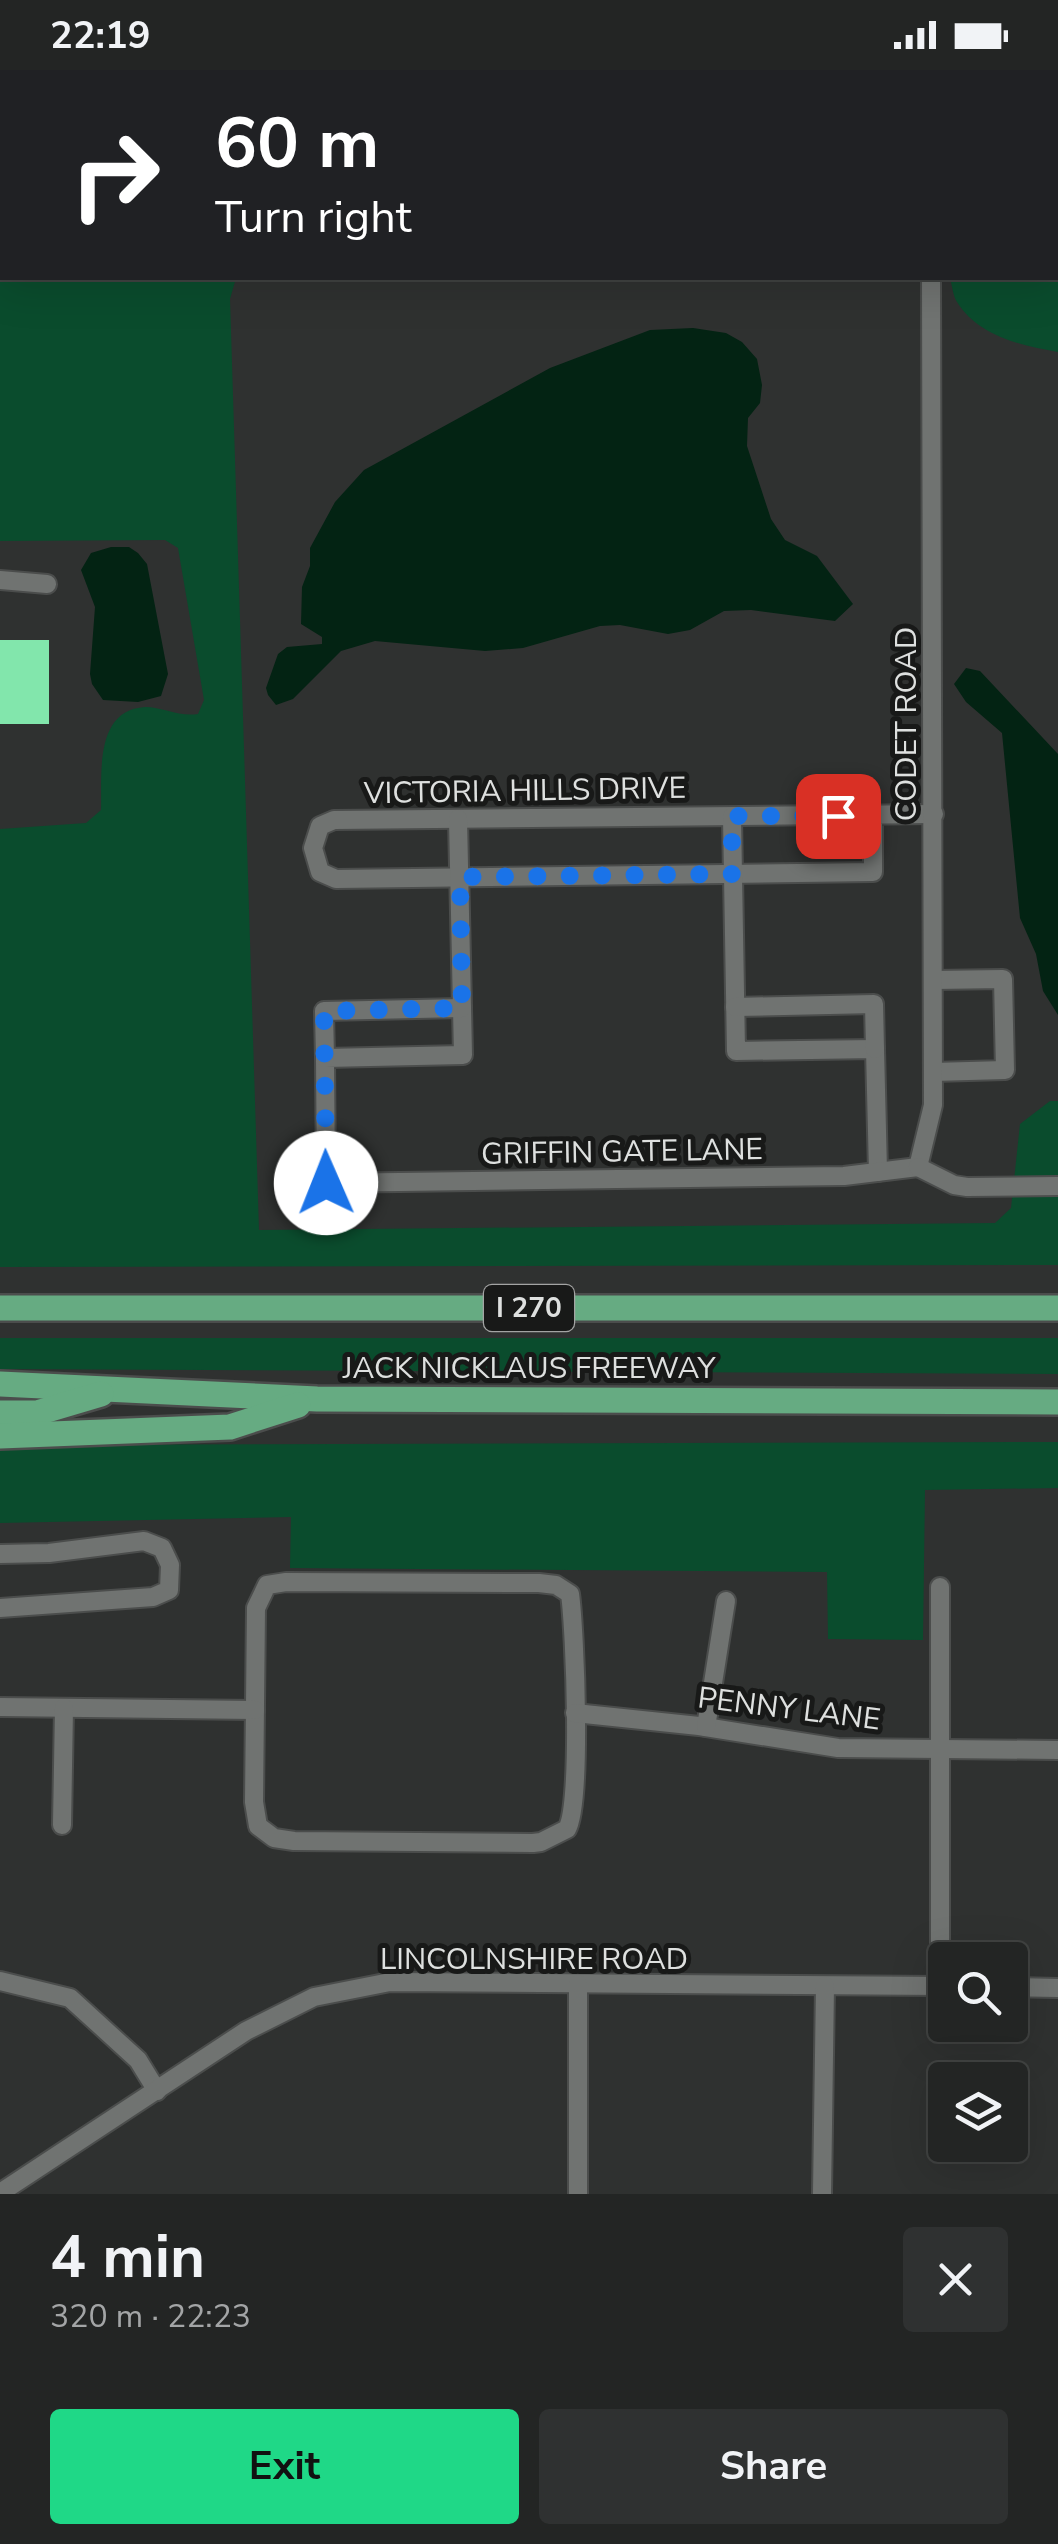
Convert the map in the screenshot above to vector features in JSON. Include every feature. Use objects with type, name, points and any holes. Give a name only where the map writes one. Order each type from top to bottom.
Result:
[{"type":"highway","name":"JACK NICKLAUS FREEWAY","points":[[0,1308],[1058,1308]]},
{"type":"highway","name":"JACK NICKLAUS FREEWAY","points":[[0,1384],[317,1400],[1058,1402]]},
{"type":"highway","points":[[0,1413],[38,1412],[110,1392]]},
{"type":"highway","points":[[0,1436],[230,1427],[317,1400]]},
{"type":"street","name":"CODET ROAD","points":[[918,1168],[933,1105],[931,280]]},
{"type":"street","points":[[0,580],[47,584]]},
{"type":"street","name":"VICTORIA HILLS DRIVE","points":[[460,877],[336,879],[320,872],[313,848],[320,826],[334,820],[934,814]]},
{"type":"street","points":[[460,877],[873,872],[873,815]]},
{"type":"street","points":[[732,816],[736,1051],[875,1049]]},
{"type":"street","points":[[458,819],[463,1055],[325,1058],[324,1011],[462,1008]]},
{"type":"street","points":[[933,1072],[1005,1070],[1004,979],[934,980]]},
{"type":"street","points":[[735,1007],[874,1004],[878,1172]]},
{"type":"street","name":"GRIFFIN GATE LANE","points":[[325,1058],[326,1183],[844,1176],[918,1168]]},
{"type":"street","points":[[918,1168],[967,1188],[1058,1186]]},
{"type":"street","points":[[0,1554],[49,1553],[144,1541],[162,1548],[170,1565],[169,1590],[153,1597],[0,1608]]},
{"type":"street","points":[[538,1583],[556,1584],[570,1594],[574,1809],[567,1829],[541,1842],[332,1842],[274,1838],[258,1826],[254,1802],[255,1710],[256,1608],[267,1585],[538,1583]]},
{"type":"street","points":[[940,1587],[941,1942]]},
{"type":"street","points":[[706,1727],[726,1601]]},
{"type":"street","points":[[0,1708],[255,1710]]},
{"type":"street","points":[[62,1825],[64,1708]]},
{"type":"street","name":"PENNY LANE","points":[[575,1712],[838,1748],[1058,1750]]},
{"type":"street","points":[[0,1981],[70,1998],[138,2060],[157,2090]]},
{"type":"street","name":"LINCOLNSHIRE ROAD","points":[[0,2193],[22,2188],[246,2031],[314,1997],[390,1982],[928,1986]]},
{"type":"street","points":[[578,1984],[578,2194]]},
{"type":"street","points":[[822,2194],[825,1986]]},
{"type":"street","points":[[1028,1987],[1058,1988]]},
{"type":"green space","points":[[0,280],[235,280],[230,299],[259,1230],[995,1223],[1011,1208],[1020,1124],[1050,1101],[1058,1101],[1058,1265],[0,1267],[0,829],[86,823],[101,810],[104,746],[117,719],[145,707],[198,714],[204,700],[178,548],[165,540],[0,541]]},
{"type":"green space","points":[[950,280],[1058,280],[1058,352],[1016,343],[989,331],[966,314]]},
{"type":"green space","points":[[0,1338],[1058,1338],[1058,1374],[0,1369]]},
{"type":"green space","points":[[1058,1442],[1058,1488],[925,1490],[923,1640],[828,1639],[827,1572],[290,1568],[291,1517],[0,1523],[0,1445]]},
{"type":"shaded area","points":[[693,328],[726,333],[742,342],[757,359],[762,385],[760,403],[748,418],[747,446],[771,519],[785,540],[817,556],[853,604],[835,621],[751,610],[724,611],[690,630],[668,634],[620,625],[600,626],[523,648],[485,651],[375,641],[341,651],[293,699],[276,705],[266,688],[278,654],[287,647],[322,644],[322,637],[301,624],[302,587],[310,566],[310,548],[335,502],[364,470],[550,368],[650,330]]},
{"type":"shaded area","points":[[129,547],[147,564],[168,674],[161,696],[138,702],[103,700],[90,674],[95,607],[81,570],[91,553]]},
{"type":"shaded area","points":[[966,668],[980,671],[1058,754],[1058,1015],[1043,991],[1036,954],[1020,918],[1002,733],[966,702],[954,684]]},
{"type":"building","points":[[0,640],[49,640],[49,724],[0,724]]},
{"type":"route","points":[[326,1183],[324,1011],[462,1008],[460,877],[732,874],[732,816],[838,816]]}]
